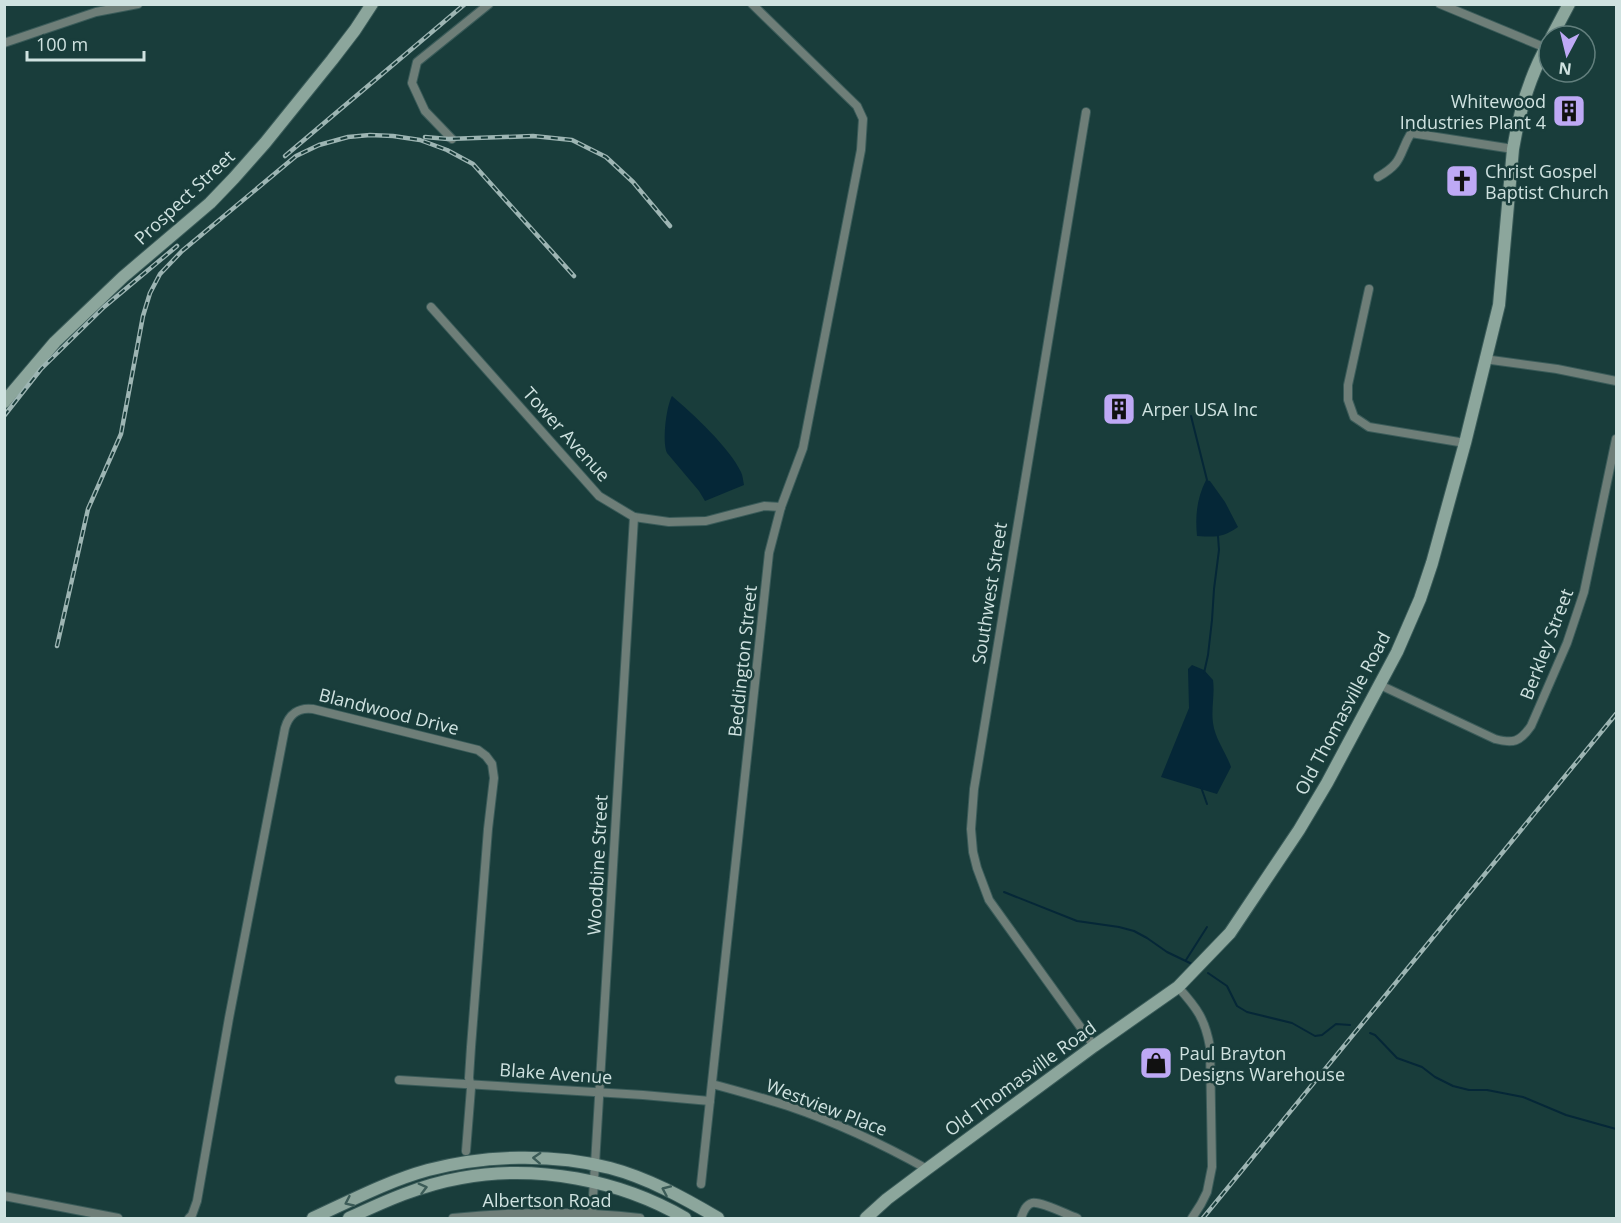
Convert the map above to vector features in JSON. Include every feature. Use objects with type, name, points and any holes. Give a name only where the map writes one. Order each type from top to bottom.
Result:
[{"type":"street","points":[[4,43],[85,16],[138,4]]},
{"type":"street","name":"Prospect Street","points":[[4,402],[55,342],[123,277],[210,203],[234,178],[333,59],[372,4]]},
{"type":"street","points":[[452,139],[425,111],[412,83],[417,62],[489,4]]},
{"type":"street","name":"Beddington Street","points":[[701,1184],[769,554],[781,507],[802,448],[861,150],[863,119],[857,106],[752,4]]},
{"type":"street","points":[[1440,4],[1537,41]]},
{"type":"street","points":[[1558,24],[1569,4]]},
{"type":"street","name":"Old Thomasville Road","points":[[866,1218],[927,1169],[1178,987],[1230,933],[1299,830],[1401,643],[1432,563],[1465,443],[1498,305],[1513,149],[1521,111],[1537,70]]},
{"type":"street","name":"Southwest Street","points":[[1086,112],[974,789],[970,829],[977,868],[988,900],[1094,1046]]},
{"type":"street","points":[[1378,177],[1390,170],[1400,159],[1411,133],[1513,149]]},
{"type":"street","points":[[1369,289],[1348,385],[1348,400],[1354,417],[1369,427],[1465,443]]},
{"type":"street","name":"Tower Avenue","points":[[431,307],[599,496],[634,517],[669,522],[706,521],[764,506],[781,507]]},
{"type":"street","points":[[1485,359],[1557,369],[1617,381]]},
{"type":"street","name":"Berkley Street","points":[[1380,685],[1505,742],[1516,741],[1525,736],[1532,726],[1567,643],[1584,592],[1617,439]]},
{"type":"street","name":"Woodbine Street","points":[[592,1214],[634,517]]},
{"type":"street","name":"Blandwood Drive","points":[[189,1218],[197,1201],[230,1009],[285,728],[291,715],[308,708],[478,750],[492,764],[494,778],[471,1047],[466,1151]]},
{"type":"street","points":[[1178,987],[1199,1014],[1206,1028],[1210,1047],[1212,1167],[1207,1192],[1191,1218]]},
{"type":"street","name":"Blake Avenue","points":[[399,1080],[710,1101]]},
{"type":"street","name":"Westview Place","points":[[712,1084],[822,1119],[900,1154],[927,1169]]},
{"type":"street","points":[[313,1218],[386,1185],[427,1170],[464,1162],[508,1158],[538,1158],[611,1169],[669,1190],[718,1218]]},
{"type":"street","points":[[349,1218],[414,1190],[460,1178],[486,1174],[540,1173],[594,1181],[645,1198],[685,1218]]},
{"type":"street","points":[[4,1196],[90,1215],[118,1218]]},
{"type":"street","points":[[1021,1218],[1026,1207],[1031,1203],[1038,1203],[1077,1218]]},
{"type":"street","name":"Albertson Road","points":[[453,1218],[522,1214],[592,1214],[640,1218]]},
{"type":"water","points":[[672,396],[720,442],[736,463],[744,485],[705,501],[667,453],[665,424]]},
{"type":"water","points":[[1206,480],[1210,481],[1225,502],[1238,527],[1223,535],[1197,536],[1197,507]]},
{"type":"water","points":[[1192,665],[1204,670],[1213,680],[1214,729],[1231,767],[1217,794],[1161,777],[1189,708],[1188,669]]},
{"type":"waterway","points":[[1191,416],[1207,480]]},
{"type":"waterway","points":[[1204,673],[1212,620],[1219,550],[1218,536]]},
{"type":"waterway","points":[[1201,787],[1207,804]]},
{"type":"waterway","points":[[1004,892],[1077,921],[1134,931],[1167,952],[1192,964]]},
{"type":"waterway","points":[[1186,960],[1207,927]]},
{"type":"waterway","points":[[1208,973],[1227,986],[1237,1006],[1247,1012],[1292,1023],[1315,1036],[1322,1035],[1336,1024],[1350,1025]]},
{"type":"waterway","points":[[1370,1033],[1375,1035],[1397,1058],[1422,1067],[1453,1086],[1523,1097],[1566,1115],[1616,1129]]},
{"type":"railway","points":[[285,156],[465,4]]},
{"type":"railway","points":[[57,646],[88,509],[121,434],[143,316],[150,293],[160,274],[182,251],[296,156],[319,145],[348,137],[370,135],[420,140],[447,150],[473,164],[574,276]]},
{"type":"railway","points":[[425,137],[448,139],[533,136],[572,140],[606,157],[633,182],[670,226]]},
{"type":"railway","points":[[4,416],[41,369],[104,307],[177,246]]},
{"type":"railway","points":[[1203,1218],[1616,714]]},
{"type":"place","name":"Whitewood Industries Plant 4","points":[[1569,111]]},
{"type":"place","name":"Christ Gospel Baptist Church","points":[[1462,181]]},
{"type":"place","name":"Arper USA Inc","points":[[1119,409]]},
{"type":"place","name":"Paul Brayton Designs Warehouse","points":[[1156,1063]]}]
